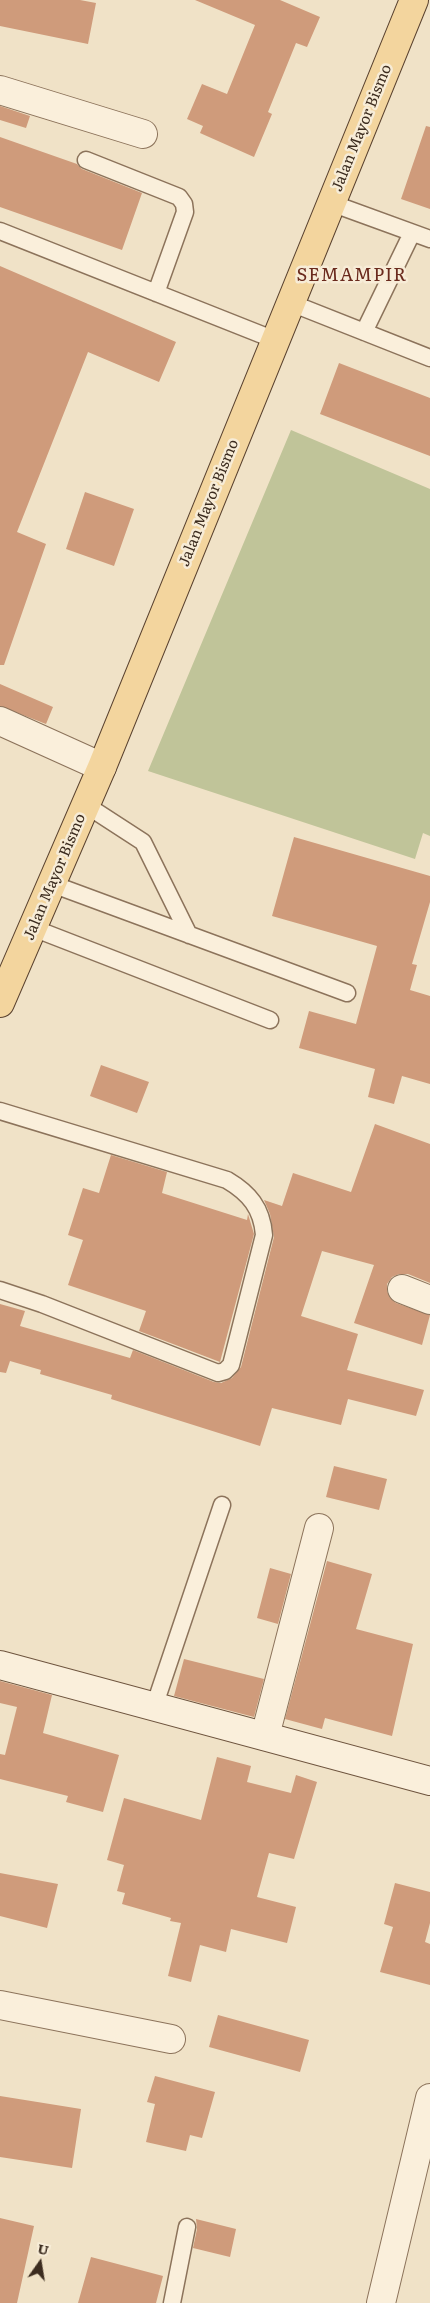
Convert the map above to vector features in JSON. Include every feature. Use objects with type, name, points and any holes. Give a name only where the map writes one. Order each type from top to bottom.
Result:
[{"type":"main road","name":"Jalan Mayor Bismo","points":[[0,1003],[102,767],[414,0]]},
{"type":"street","points":[[0,90],[143,134]]},
{"type":"street","points":[[0,721],[102,767]]},
{"type":"street","points":[[402,1289],[430,1300]]},
{"type":"street","points":[[265,1736],[320,1528]]},
{"type":"street","points":[[0,1665],[430,1782]]},
{"type":"street","points":[[0,2005],[171,2039]]},
{"type":"street","points":[[382,2303],[430,2098]]},
{"type":"lane","points":[[86,160],[179,196],[184,204],[185,212],[156,293]]},
{"type":"lane","points":[[331,203],[430,239]]},
{"type":"lane","points":[[0,230],[275,340]]},
{"type":"lane","points":[[364,332],[412,233]]},
{"type":"lane","points":[[291,303],[430,358]]},
{"type":"lane","points":[[86,805],[143,842],[190,935]]},
{"type":"lane","points":[[52,884],[347,993]]},
{"type":"lane","points":[[33,928],[270,1020]]},
{"type":"lane","points":[[0,1111],[227,1180],[244,1190],[258,1210],[263,1222],[264,1235],[231,1365],[225,1371],[218,1373],[207,1371],[42,1304],[0,1290]]},
{"type":"lane","points":[[154,1706],[222,1505]]},
{"type":"lane","points":[[172,2303],[187,2227]]},
{"type":"green space","points":[[291,430],[430,489],[430,836],[423,833],[415,859],[148,771]]},
{"type":"building","points":[[0,0],[80,0],[96,3],[88,44],[0,26]]},
{"type":"building","points":[[195,0],[280,0],[320,17],[307,47],[296,43],[268,112],[272,114],[254,157],[200,133],[203,126],[187,119],[202,84],[227,94],[255,25]]},
{"type":"building","points":[[0,106],[30,116],[26,128],[0,120]]},
{"type":"building","points":[[426,126],[430,127],[430,209],[401,199]]},
{"type":"building","points":[[0,137],[77,164],[82,169],[142,193],[122,250],[0,207]]},
{"type":"building","points":[[0,266],[176,342],[159,382],[88,352],[17,532],[46,544],[4,665],[0,665]]},
{"type":"building","points":[[339,363],[430,398],[430,456],[320,414]]},
{"type":"building","points":[[85,492],[134,509],[114,566],[66,549]]},
{"type":"building","points":[[0,684],[53,707],[46,724],[0,706]]},
{"type":"building","points":[[294,837],[430,876],[430,902],[412,964],[417,965],[410,990],[430,996],[430,1084],[402,1076],[394,1104],[368,1097],[375,1069],[299,1048],[309,1011],[356,1024],[377,946],[272,916]]},
{"type":"building","points":[[101,1065],[149,1082],[137,1113],[90,1096]]},
{"type":"building","points":[[375,1124],[430,1144],[430,1283],[408,1274],[399,1274],[392,1277],[387,1284],[390,1298],[396,1303],[430,1315],[422,1345],[354,1323],[374,1265],[322,1251],[301,1316],[358,1334],[347,1370],[424,1390],[416,1416],[348,1399],[341,1425],[272,1408],[260,1446],[111,1399],[112,1395],[40,1374],[41,1370],[10,1361],[6,1373],[0,1372],[0,1304],[25,1311],[20,1326],[130,1358],[133,1350],[214,1382],[221,1383],[232,1378],[241,1367],[274,1237],[270,1214],[264,1200],[282,1206],[293,1173],[351,1192]]},
{"type":"building","points":[[111,1155],[167,1172],[162,1193],[247,1220],[248,1214],[254,1234],[220,1362],[139,1331],[146,1311],[68,1285],[83,1240],[68,1235],[83,1188],[99,1193]]},
{"type":"building","points":[[334,1466],[387,1479],[379,1510],[326,1497]]},
{"type":"building","points":[[327,1561],[372,1574],[356,1629],[413,1644],[392,1736],[325,1718],[322,1729],[285,1719]]},
{"type":"building","points":[[270,1568],[291,1574],[278,1624],[257,1618]]},
{"type":"building","points":[[184,1659],[264,1679],[254,1717],[174,1696]]},
{"type":"building","points":[[0,1681],[52,1695],[43,1733],[119,1755],[103,1812],[66,1802],[68,1796],[0,1779],[0,1754],[5,1755],[17,1707],[0,1703]]},
{"type":"building","points":[[217,1757],[251,1766],[247,1782],[291,1793],[296,1775],[317,1782],[294,1859],[269,1853],[257,1897],[296,1907],[287,1943],[231,1929],[226,1952],[200,1945],[191,1982],[168,1976],[181,1923],[170,1921],[171,1918],[122,1904],[125,1893],[117,1891],[124,1865],[107,1860],[124,1798],[201,1820]]},
{"type":"building","points":[[0,1873],[58,1884],[47,1928],[0,1916]]},
{"type":"building","points":[[395,1883],[430,1892],[430,1923],[425,1942],[430,1944],[430,1985],[380,1972],[393,1927],[384,1924]]},
{"type":"building","points":[[218,2015],[309,2040],[300,2072],[209,2047]]},
{"type":"building","points":[[155,2076],[215,2092],[202,2138],[190,2135],[186,2151],[146,2142],[155,2104],[147,2102]]},
{"type":"building","points":[[0,2096],[81,2109],[72,2168],[0,2157]]},
{"type":"building","points":[[0,2218],[34,2226],[17,2303],[0,2303]]},
{"type":"building","points":[[196,2219],[236,2229],[230,2257],[193,2248],[197,2229]]},
{"type":"building","points":[[91,2257],[163,2276],[156,2303],[78,2303]]},
{"type":"district","name":"SEMAMPIR","points":[[352,276]]}]
